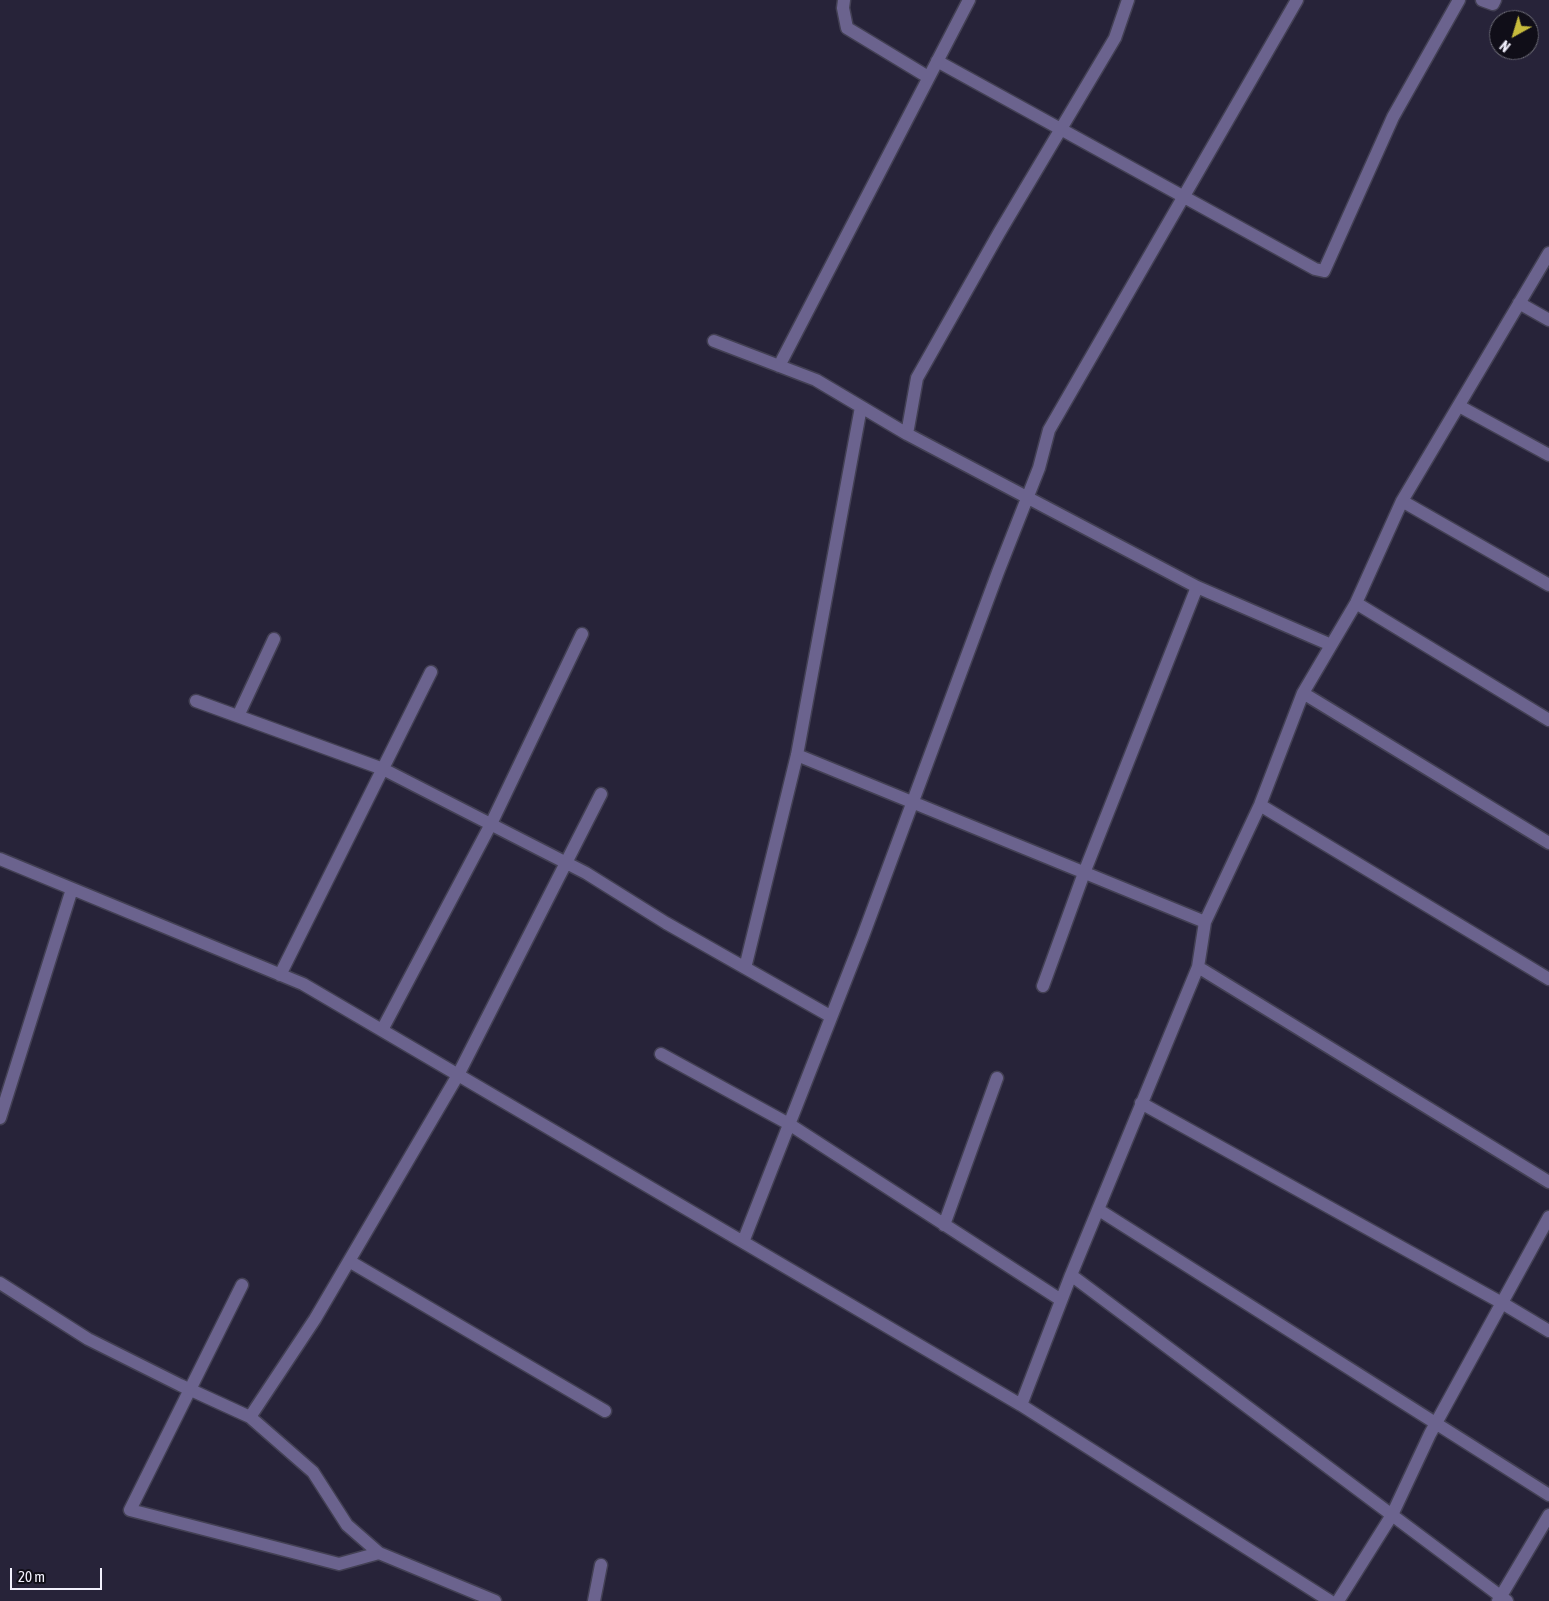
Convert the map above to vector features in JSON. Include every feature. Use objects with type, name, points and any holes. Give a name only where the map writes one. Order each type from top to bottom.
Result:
[{"type":"street","points":[[844,0],[843,8],[847,28],[928,77]]},
{"type":"street","points":[[779,366],[969,0]]},
{"type":"street","points":[[907,434],[917,378],[1115,38],[1128,0]]},
{"type":"street","points":[[743,1242],[1039,468],[1049,430],[1297,0]]},
{"type":"street","points":[[937,61],[1315,269],[1324,271],[1393,117],[1459,0]]},
{"type":"street","points":[[1482,0],[1492,4],[1495,0]]},
{"type":"street","points":[[1021,1405],[1071,1275],[1198,967],[1205,922],[1260,805],[1303,693],[1356,603],[1402,501],[1549,253]]},
{"type":"street","points":[[1519,304],[1549,320]]},
{"type":"street","points":[[714,341],[816,380],[907,434],[1197,587],[1331,645]]},
{"type":"street","points":[[1459,406],[1549,456]]},
{"type":"street","points":[[745,968],[797,755],[861,407]]},
{"type":"street","points":[[1402,501],[1549,585]]},
{"type":"street","points":[[1043,986],[1084,873],[1197,587]]},
{"type":"street","points":[[1356,603],[1549,720]]},
{"type":"street","points":[[382,1030],[491,824],[582,634]]},
{"type":"street","points":[[238,716],[274,640]]},
{"type":"street","points":[[280,974],[431,672]]},
{"type":"street","points":[[1303,693],[1549,843]]},
{"type":"street","points":[[196,700],[383,769],[566,863],[830,1016]]},
{"type":"street","points":[[797,755],[1205,922]]},
{"type":"street","points":[[250,1417],[315,1319],[458,1075],[600,794]]},
{"type":"street","points":[[1260,805],[1549,979]]},
{"type":"street","points":[[0,859],[303,984],[1021,1405],[1330,1601]]},
{"type":"street","points":[[0,1118],[72,889]]},
{"type":"street","points":[[1198,967],[1549,1182]]},
{"type":"street","points":[[661,1054],[788,1124],[1061,1300]]},
{"type":"street","points":[[944,1225],[996,1078]]},
{"type":"street","points":[[1141,1103],[1502,1303],[1549,1331]]},
{"type":"street","points":[[1099,1210],[1549,1495]]},
{"type":"street","points":[[1338,1601],[1392,1515],[1436,1424],[1549,1217]]},
{"type":"street","points":[[349,1261],[605,1410]]},
{"type":"street","points":[[1071,1275],[1502,1599],[1549,1515]]},
{"type":"street","points":[[0,1283],[88,1339],[250,1417],[313,1472],[347,1525],[379,1552],[494,1601]]},
{"type":"street","points":[[242,1285],[130,1510],[339,1564],[379,1552]]},
{"type":"street","points":[[594,1601],[601,1565]]}]
